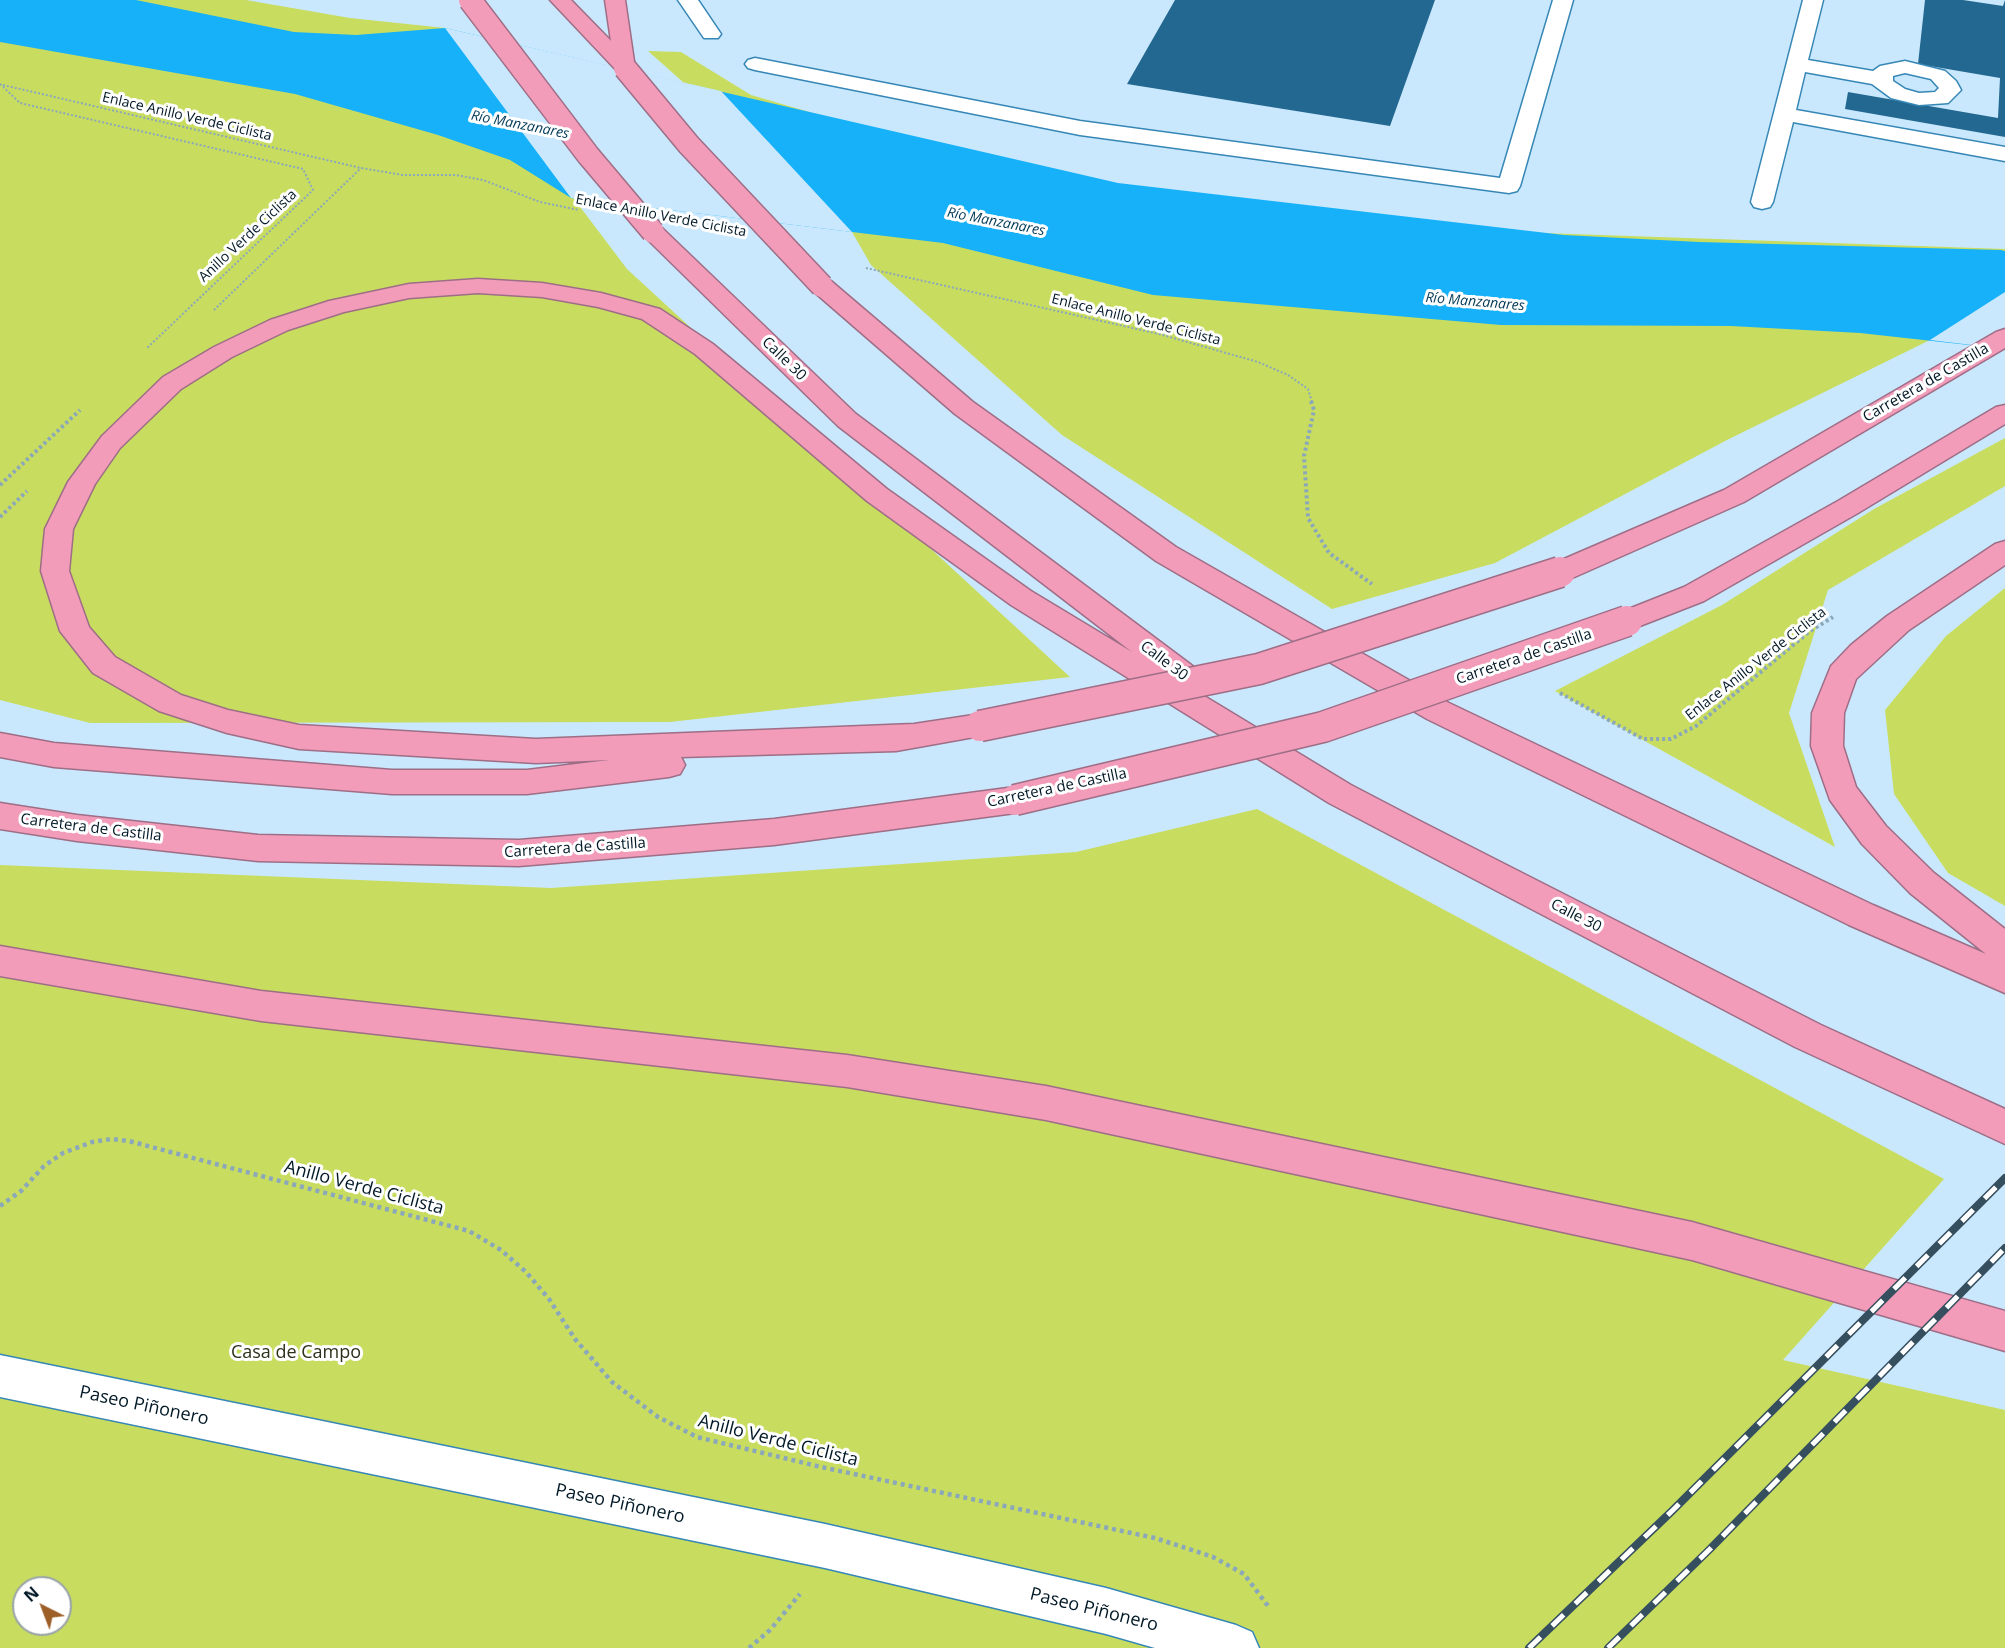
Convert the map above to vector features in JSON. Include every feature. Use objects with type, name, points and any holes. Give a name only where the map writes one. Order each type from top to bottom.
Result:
[{"type":"highway","name":"Calle 30","points":[[470,0],[588,155],[653,232],[847,420],[1340,794],[1808,1036],[2005,1127]]},
{"type":"highway","points":[[560,0],[625,68],[689,144],[822,286],[964,408],[1166,554],[1438,711],[1861,915],[2005,978]]},
{"type":"highway","points":[[615,0],[625,68]]},
{"type":"highway","points":[[918,736],[536,751],[299,736],[227,721],[170,702],[104,665],[75,631],[55,571],[59,529],[82,482],[111,442],[172,383],[223,352],[279,325],[338,306],[409,291],[478,286],[542,290],[601,300],[651,314],[704,349],[877,495],[1021,598],[1340,794]]},
{"type":"highway","name":"Carretera de Castilla","points":[[0,745],[54,755],[266,774],[392,782],[527,782],[918,736],[980,726],[1259,669],[1560,572],[1734,496],[2005,337]]},
{"type":"highway","name":"Carretera de Castilla","points":[[0,816],[76,828],[258,848],[519,853],[774,832],[1015,800],[1323,727],[1627,621],[1694,594],[2005,413]]},
{"type":"highway","points":[[2005,550],[1898,623],[1862,653],[1842,674],[1828,713],[1827,746],[1841,791],[1874,836],[1922,883],[2005,949]]},
{"type":"highway","points":[[0,961],[261,1006],[835,1069],[1046,1103],[1692,1241],[2005,1331]]},
{"type":"street","points":[[688,0],[711,34]]},
{"type":"street","points":[[755,64],[1080,129],[1509,186],[1563,0]]},
{"type":"street","points":[[1762,202],[1813,0]]},
{"type":"street","points":[[1798,64],[1881,79]]},
{"type":"street","points":[[1784,114],[2005,154]]},
{"type":"street","name":"Paseo Piñonero","points":[[0,1376],[825,1546],[1106,1611],[1236,1648]]},
{"type":"path","name":"Anillo Verde Ciclista","points":[[2,84],[14,101],[20,103],[303,169],[313,190],[146,349]]},
{"type":"path","name":"Enlace Anillo Verde Ciclista","points":[[2,84],[361,168],[403,175],[456,175],[483,180],[540,202],[590,213]]},
{"type":"path","name":"Enlace Anillo Verde Ciclista","points":[[855,266],[1159,334],[1258,362],[1288,375],[1308,389],[1314,410],[1305,456],[1308,518],[1329,552],[1350,570],[1380,588]]},
{"type":"path","points":[[0,485],[86,405]]},
{"type":"path","name":"Enlace Anillo Verde Ciclista","points":[[1554,690],[1643,739],[1671,739],[1696,726],[1810,631],[1839,612]]},
{"type":"path","name":"Anillo Verde Ciclista","points":[[0,1206],[21,1191],[44,1166],[63,1153],[92,1142],[112,1139],[129,1141],[469,1231],[501,1250],[526,1272],[549,1299],[576,1339],[612,1382],[658,1417],[697,1437],[832,1470],[1155,1538],[1214,1557],[1244,1574],[1266,1600],[1270,1610]]},
{"type":"path","points":[[749,1648],[770,1630],[798,1598],[825,1546]]},
{"type":"green space","points":[[0,0],[246,0],[350,18],[445,28],[627,269],[1070,677],[670,722],[90,723],[0,700]]},
{"type":"green space","points":[[648,51],[681,52],[751,95],[895,137],[1134,193],[1514,232],[2005,249],[2005,292],[1930,340],[1727,440],[1495,563],[1332,609],[1062,435],[871,265],[852,232]]},
{"type":"green space","points":[[2005,438],[2005,486],[1828,590],[1789,713],[1835,847],[1555,691],[1722,605],[1874,509]]},
{"type":"green space","points":[[2005,588],[2005,906],[1948,873],[1894,794],[1885,710],[1946,636]]},
{"type":"green space","name":"Casa de Campo","points":[[1257,809],[1944,1179],[1783,1360],[2005,1410],[2005,1648],[0,1648],[0,865],[551,888],[1076,852]]},
{"type":"water","name":"Río Manzanares","points":[[0,0],[136,0],[294,32],[356,35],[445,28],[1118,183],[1564,235],[1699,242],[2001,250],[2005,251],[2005,349],[1860,333],[1731,326],[1501,325],[1153,295],[943,243],[571,198],[510,160],[438,135],[295,94],[0,42]]},
{"type":"pier","points":[[445,28],[721,91],[852,232],[571,198]]},
{"type":"pier","points":[[2005,292],[2005,349],[1930,340]]},
{"type":"building","points":[[1175,0],[1435,0],[1390,126],[1127,84]]},
{"type":"building","points":[[1925,0],[1963,0],[2003,6],[2005,0],[2005,137],[1845,109],[1848,92],[1998,118],[2000,78],[1918,64]]},
{"type":"railway","points":[[1529,1648],[1672,1511],[2005,1178]]},
{"type":"railway","points":[[1608,1648],[1710,1549],[2005,1248]]}]
